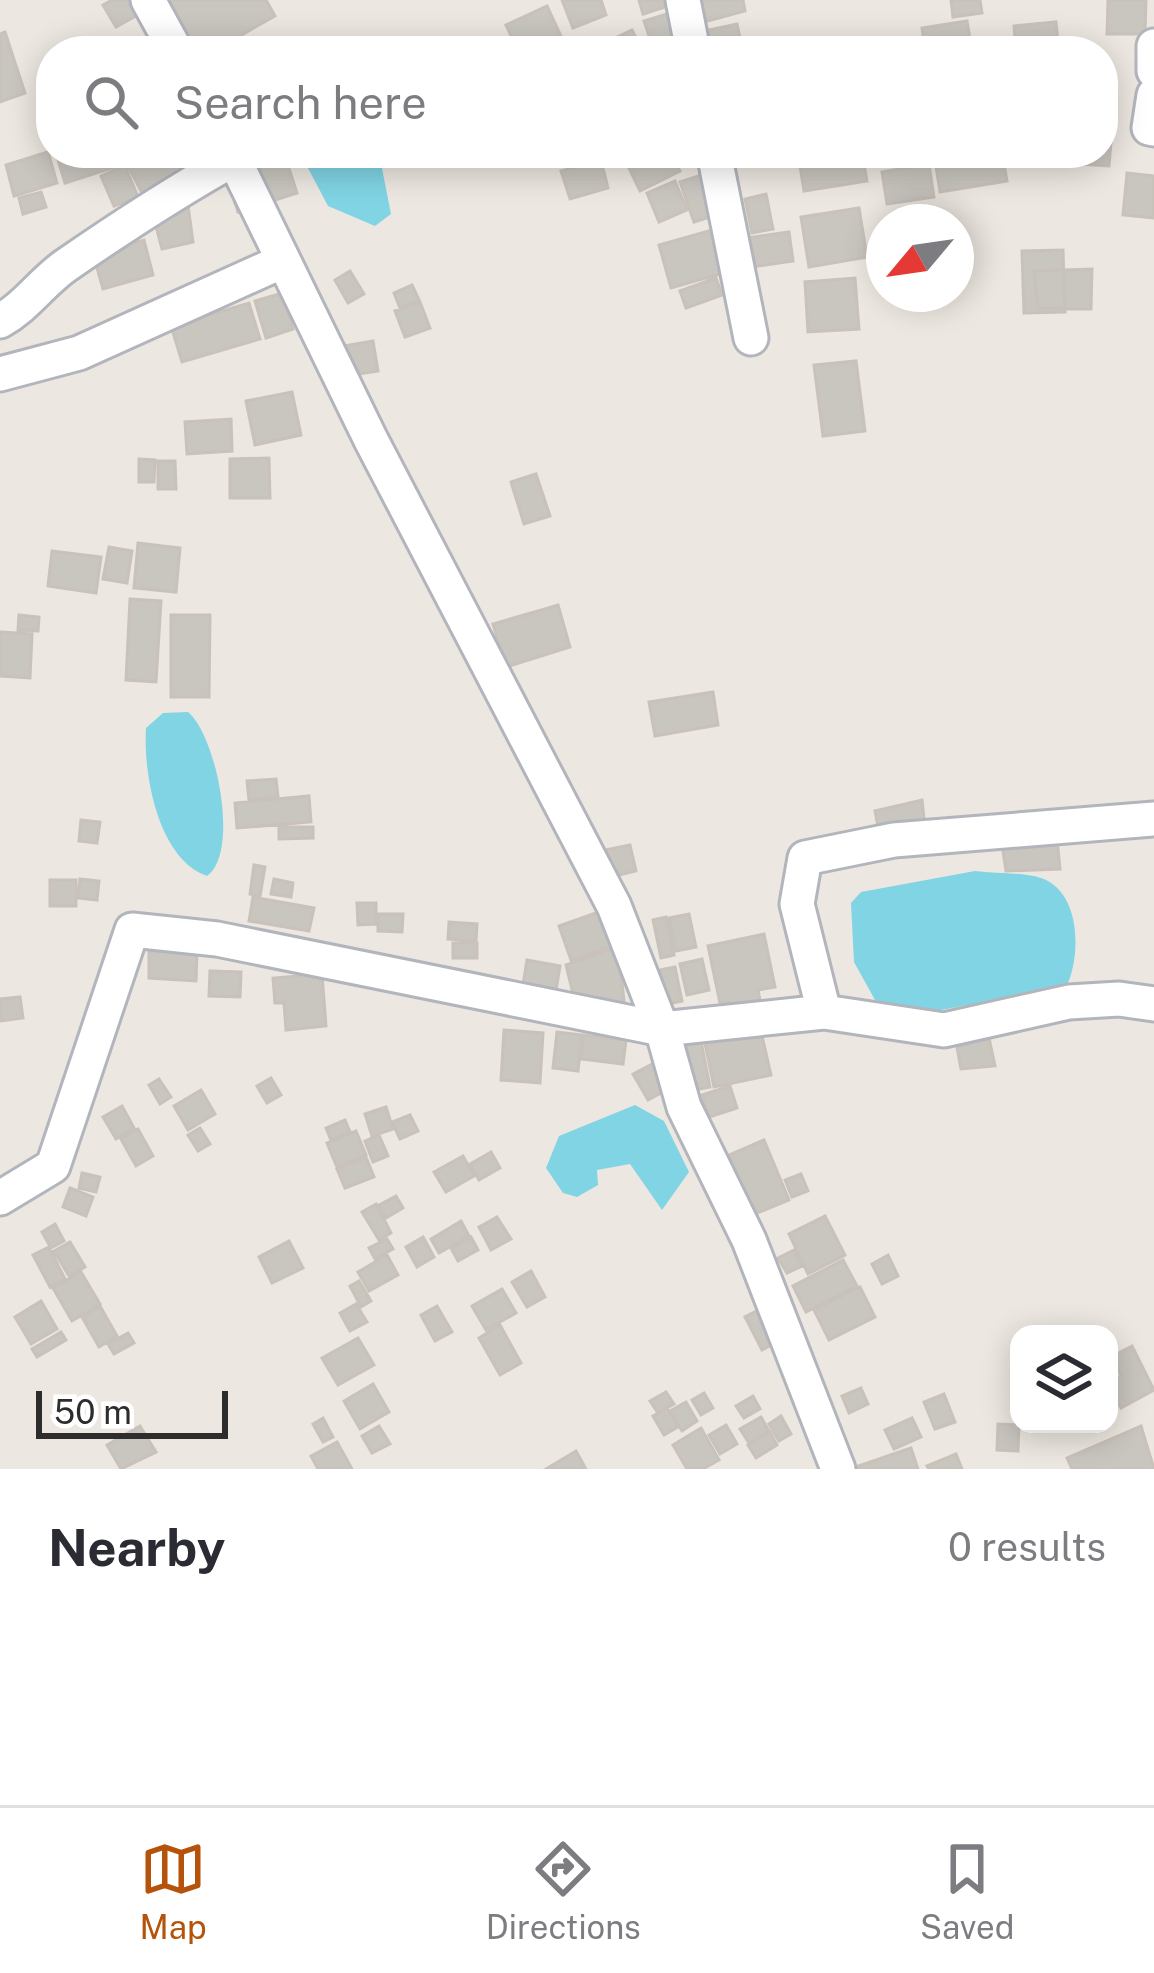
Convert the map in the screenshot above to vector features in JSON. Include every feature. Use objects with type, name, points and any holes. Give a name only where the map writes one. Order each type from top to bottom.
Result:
[{"type":"street","points":[[148,0],[168,36]]},
{"type":"street","points":[[683,0],[690,36]]},
{"type":"street","points":[[1154,46],[1154,71]]},
{"type":"street","points":[[1154,95],[1149,128],[1154,129]]},
{"type":"street","points":[[0,321],[27,306],[58,270],[212,168]]},
{"type":"street","points":[[238,168],[614,906],[662,1029],[684,1107],[749,1240],[838,1469]]},
{"type":"street","points":[[717,168],[751,338]]},
{"type":"street","points":[[0,374],[79,352],[283,261]]},
{"type":"street","points":[[824,1012],[797,904],[805,858],[915,838],[1154,819]]},
{"type":"street","points":[[0,1198],[53,1166],[132,930],[217,939],[662,1029],[824,1012],[944,1030],[1069,1003],[1119,999],[1154,1004]]},
{"type":"water","points":[[308,168],[382,168],[391,214],[375,226],[328,206]]},
{"type":"water","points":[[188,712],[208,745],[221,794],[222,844],[207,876],[190,867],[165,834],[147,768],[146,728],[163,713]]},
{"type":"water","points":[[975,871],[1041,878],[1064,897],[1075,943],[1066,987],[925,1013],[875,1000],[854,962],[851,903],[861,892]]},
{"type":"water","points":[[635,1105],[664,1121],[689,1172],[662,1210],[630,1164],[597,1170],[598,1185],[577,1197],[563,1193],[546,1168],[559,1136]]},
{"type":"building","points":[[112,0],[138,0],[145,11],[116,27],[103,5]]},
{"type":"building","points":[[154,0],[266,0],[275,16],[240,36],[174,36]]},
{"type":"building","points":[[562,0],[601,0],[606,15],[573,28]]},
{"type":"building","points":[[639,0],[684,0],[684,1],[643,14]]},
{"type":"building","points":[[691,0],[743,0],[745,11],[697,24]]},
{"type":"building","points":[[951,0],[980,0],[982,13],[953,17]]},
{"type":"building","points":[[1108,0],[1146,0],[1145,34],[1107,34]]},
{"type":"building","points":[[547,6],[561,36],[511,36],[506,25]]},
{"type":"building","points":[[683,9],[692,36],[649,36],[644,21]]},
{"type":"building","points":[[967,21],[970,36],[923,36],[922,28]]},
{"type":"building","points":[[1056,22],[1057,36],[1015,36],[1014,26]]},
{"type":"building","points":[[737,24],[740,36],[701,36],[700,32]]},
{"type":"building","points":[[5,32],[25,93],[0,102],[0,34]]},
{"type":"building","points":[[36,156],[36,168],[53,168],[57,183],[14,196],[6,165]]},
{"type":"building","points":[[60,168],[112,168],[65,183]]},
{"type":"building","points":[[126,168],[138,197],[114,206],[101,176]]},
{"type":"building","points":[[129,168],[190,168],[192,172],[144,197]]},
{"type":"building","points":[[224,168],[289,168],[297,193],[238,212]]},
{"type":"building","points":[[603,168],[608,188],[570,199],[561,171]]},
{"type":"building","points":[[629,168],[678,168],[680,171],[640,191]]},
{"type":"building","points":[[800,168],[865,168],[867,181],[804,191]]},
{"type":"building","points":[[930,168],[934,197],[887,204],[882,172]]},
{"type":"building","points":[[936,168],[1005,168],[1007,181],[940,192]]},
{"type":"building","points":[[711,172],[725,212],[694,222],[680,182]]},
{"type":"building","points":[[1127,173],[1154,176],[1154,218],[1123,215]]},
{"type":"building","points":[[675,181],[687,210],[659,222],[647,193]]},
{"type":"building","points":[[41,192],[46,207],[23,214],[19,198]]},
{"type":"building","points":[[766,194],[773,229],[752,233],[745,199]]},
{"type":"building","points":[[187,198],[193,242],[162,249],[151,207]]},
{"type":"building","points":[[859,208],[866,257],[809,267],[801,217]]},
{"type":"building","points":[[719,228],[731,271],[671,288],[659,245]]},
{"type":"building","points":[[789,232],[793,261],[751,267],[747,238]]},
{"type":"building","points":[[144,240],[153,275],[103,289],[93,254]]},
{"type":"building","points":[[1063,250],[1065,312],[1024,313],[1022,251]]},
{"type":"building","points":[[1092,269],[1091,309],[1038,308],[1034,271]]},
{"type":"building","points":[[350,271],[364,294],[348,303],[335,280]]},
{"type":"building","points":[[716,278],[722,295],[686,308],[680,291]]},
{"type":"building","points":[[855,278],[859,329],[808,332],[805,282]]},
{"type":"building","points":[[412,285],[419,300],[400,308],[394,293]]},
{"type":"building","points":[[282,293],[293,329],[266,338],[255,301]]},
{"type":"building","points":[[420,302],[430,328],[405,337],[395,311]]},
{"type":"building","points":[[249,303],[260,339],[182,362],[171,326]]},
{"type":"building","points":[[373,341],[378,371],[332,378],[327,349]]},
{"type":"building","points":[[856,361],[865,431],[823,436],[814,365]]},
{"type":"building","points":[[292,392],[301,435],[255,445],[246,401]]},
{"type":"building","points":[[231,419],[232,451],[187,454],[185,422]]},
{"type":"building","points":[[269,458],[270,498],[230,498],[230,459]]},
{"type":"building","points":[[139,459],[155,460],[154,482],[139,482]]},
{"type":"building","points":[[158,461],[175,461],[176,489],[158,489]]},
{"type":"building","points":[[536,474],[550,516],[524,524],[511,482]]},
{"type":"building","points":[[138,543],[180,548],[176,592],[134,588]]},
{"type":"building","points":[[109,547],[132,551],[127,583],[103,579]]},
{"type":"building","points":[[52,551],[101,557],[96,593],[48,586]]},
{"type":"building","points":[[130,599],[161,601],[156,682],[126,680]]},
{"type":"building","points":[[558,605],[570,647],[506,667],[493,624]]},
{"type":"building","points":[[19,615],[39,617],[38,631],[18,630]]},
{"type":"building","points":[[171,615],[210,615],[209,697],[171,697]]},
{"type":"building","points":[[0,632],[32,634],[30,678],[0,676]]},
{"type":"building","points":[[713,692],[718,725],[655,736],[649,702]]},
{"type":"building","points":[[276,779],[278,797],[249,800],[247,781]]},
{"type":"building","points":[[309,796],[311,822],[237,828],[235,803]]},
{"type":"building","points":[[922,800],[925,828],[880,837],[875,811]]},
{"type":"building","points":[[81,820],[100,822],[97,843],[79,841]]},
{"type":"building","points":[[279,827],[313,827],[313,838],[279,839]]},
{"type":"building","points":[[1056,827],[1060,869],[1006,871],[1000,831]]},
{"type":"building","points":[[630,845],[636,871],[607,878],[601,851]]},
{"type":"building","points":[[254,865],[265,867],[260,896],[250,894]]},
{"type":"building","points":[[80,879],[99,881],[97,900],[78,898]]},
{"type":"building","points":[[274,879],[293,883],[291,897],[271,894]]},
{"type":"building","points":[[50,880],[76,880],[76,906],[50,906]]},
{"type":"building","points":[[253,897],[314,908],[309,931],[249,921]]},
{"type":"building","points":[[357,903],[376,903],[376,924],[358,925]]},
{"type":"building","points":[[599,912],[611,946],[571,960],[559,926]]},
{"type":"building","points":[[378,914],[403,914],[402,932],[378,931]]},
{"type":"building","points":[[689,914],[696,947],[676,951],[669,918]]},
{"type":"building","points":[[666,917],[674,955],[661,958],[653,920]]},
{"type":"building","points":[[449,922],[477,924],[476,941],[448,939]]},
{"type":"building","points":[[764,934],[775,987],[758,990],[760,1000],[721,1008],[708,946]]},
{"type":"building","points":[[453,943],[477,943],[477,958],[453,958]]},
{"type":"building","points":[[618,946],[625,1010],[575,1002],[566,965]]},
{"type":"building","points":[[149,951],[197,953],[196,981],[149,978]]},
{"type":"building","points":[[702,959],[709,990],[687,995],[680,964]]},
{"type":"building","points":[[527,960],[560,966],[554,1003],[521,997]]},
{"type":"building","points":[[675,967],[682,1001],[668,1004],[660,970]]},
{"type":"building","points":[[210,971],[241,972],[240,997],[209,996]]},
{"type":"building","points":[[322,974],[326,1026],[286,1030],[284,1003],[275,1003],[273,978]]},
{"type":"building","points":[[20,997],[23,1018],[0,1021],[0,999]]},
{"type":"building","points":[[760,1027],[771,1075],[714,1087],[704,1039]]},
{"type":"building","points":[[504,1030],[543,1033],[540,1083],[501,1080]]},
{"type":"building","points":[[557,1032],[582,1035],[578,1071],[553,1068]]},
{"type":"building","points":[[584,1035],[626,1040],[623,1064],[581,1059]]},
{"type":"building","points":[[989,1038],[995,1066],[961,1069],[957,1047]]},
{"type":"building","points":[[701,1041],[710,1087],[683,1092],[674,1046]]},
{"type":"building","points":[[658,1061],[672,1087],[648,1100],[633,1074]]},
{"type":"building","points":[[271,1078],[281,1095],[267,1103],[257,1086]]},
{"type":"building","points":[[159,1079],[171,1097],[160,1104],[149,1085]]},
{"type":"building","points":[[730,1086],[737,1108],[709,1117],[702,1095]]},
{"type":"building","points":[[201,1090],[215,1114],[188,1130],[174,1106]]},
{"type":"building","points":[[122,1106],[134,1128],[116,1139],[103,1117]]},
{"type":"building","points":[[386,1107],[393,1129],[372,1136],[365,1114]]},
{"type":"building","points":[[410,1115],[418,1131],[400,1139],[392,1122]]},
{"type":"building","points":[[345,1120],[350,1132],[331,1140],[326,1128]]},
{"type":"building","points":[[200,1128],[210,1144],[198,1151],[188,1135]]},
{"type":"building","points":[[138,1129],[153,1156],[136,1166],[121,1139]]},
{"type":"building","points":[[356,1131],[366,1155],[337,1167],[327,1143]]},
{"type":"building","points":[[379,1135],[388,1156],[373,1162],[365,1141]]},
{"type":"building","points":[[764,1140],[789,1200],[745,1218],[720,1159]]},
{"type":"building","points":[[491,1152],[500,1168],[479,1180],[470,1164]]},
{"type":"building","points":[[463,1156],[474,1176],[446,1192],[434,1172]]},
{"type":"building","points":[[366,1157],[374,1177],[345,1188],[337,1169]]},
{"type":"building","points":[[82,1173],[100,1177],[96,1192],[79,1188]]},
{"type":"building","points":[[801,1174],[808,1191],[792,1197],[785,1180]]},
{"type":"building","points":[[70,1188],[93,1197],[86,1216],[63,1207]]},
{"type":"building","points":[[396,1196],[403,1208],[386,1218],[379,1205]]},
{"type":"building","points":[[376,1204],[391,1233],[379,1240],[362,1212]]},
{"type":"building","points":[[825,1216],[845,1255],[808,1274],[789,1234]]},
{"type":"building","points":[[497,1217],[511,1239],[491,1250],[479,1227]]},
{"type":"building","points":[[461,1221],[469,1236],[439,1253],[431,1239]]},
{"type":"building","points":[[55,1224],[64,1241],[51,1248],[42,1232]]},
{"type":"building","points":[[423,1237],[434,1257],[417,1267],[406,1247]]},
{"type":"building","points":[[471,1237],[478,1250],[458,1261],[451,1248]]},
{"type":"building","points":[[387,1239],[393,1249],[375,1259],[369,1248]]},
{"type":"building","points":[[289,1241],[303,1268],[272,1283],[259,1257]]},
{"type":"building","points":[[70,1242],[85,1267],[69,1276],[54,1251]]},
{"type":"building","points":[[49,1247],[65,1279],[50,1287],[33,1255]]},
{"type":"building","points":[[794,1250],[802,1266],[787,1273],[778,1258]]},
{"type":"building","points":[[387,1255],[398,1275],[369,1291],[358,1272]]},
{"type":"building","points":[[888,1255],[898,1276],[882,1284],[872,1264]]},
{"type":"building","points":[[843,1260],[857,1286],[806,1312],[793,1286]]},
{"type":"building","points":[[531,1271],[545,1297],[527,1307],[512,1282]]},
{"type":"building","points":[[81,1272],[100,1304],[72,1321],[53,1288]]},
{"type":"building","points":[[359,1281],[371,1301],[361,1307],[350,1286]]},
{"type":"building","points":[[860,1287],[875,1317],[829,1340],[814,1310]]},
{"type":"building","points":[[502,1289],[516,1313],[486,1330],[472,1306]]},
{"type":"building","points":[[41,1301],[57,1329],[31,1344],[15,1317]]},
{"type":"building","points":[[356,1304],[367,1322],[350,1331],[340,1313]]},
{"type":"building","points":[[768,1305],[784,1338],[762,1350],[745,1317]]},
{"type":"building","points":[[100,1306],[117,1336],[99,1347],[82,1317]]},
{"type":"building","points":[[437,1306],[452,1332],[435,1341],[421,1315]]},
{"type":"building","points":[[500,1325],[521,1363],[500,1375],[479,1338]]},
{"type":"building","points":[[61,1332],[66,1340],[37,1357],[32,1349]]},
{"type":"building","points":[[128,1333],[134,1343],[114,1354],[108,1344]]},
{"type":"building","points":[[358,1338],[374,1365],[338,1385],[322,1358]]},
{"type":"building","points":[[1132,1346],[1154,1390],[1121,1408],[1118,1403],[1118,1353]]},
{"type":"building","points":[[373,1384],[389,1412],[360,1429],[344,1401]]},
{"type":"building","points":[[861,1388],[868,1404],[849,1413],[842,1396]]},
{"type":"building","points":[[666,1392],[674,1404],[658,1413],[650,1401]]},
{"type":"building","points":[[704,1393],[713,1408],[701,1415],[692,1400]]},
{"type":"building","points":[[944,1394],[955,1422],[935,1429],[924,1402]]},
{"type":"building","points":[[753,1396],[760,1409],[744,1418],[736,1406]]},
{"type":"building","points":[[686,1402],[697,1421],[682,1431],[670,1411]]},
{"type":"building","points":[[667,1408],[678,1427],[664,1435],[653,1416]]},
{"type":"building","points":[[781,1416],[791,1434],[779,1441],[769,1424]]},
{"type":"building","points":[[761,1417],[769,1431],[749,1443],[740,1429]]},
{"type":"building","points":[[323,1418],[333,1437],[323,1442],[313,1424]]},
{"type":"building","points":[[912,1418],[921,1437],[894,1449],[885,1430]]},
{"type":"building","points":[[998,1424],[1010,1425],[1010,1433],[1019,1433],[1018,1451],[997,1450]]},
{"type":"building","points":[[726,1425],[737,1444],[720,1454],[709,1435]]},
{"type":"building","points":[[140,1426],[156,1452],[121,1469],[107,1445]]},
{"type":"building","points":[[379,1426],[390,1444],[372,1453],[362,1436]]},
{"type":"building","points":[[1141,1426],[1154,1469],[1072,1469],[1067,1458]]},
{"type":"building","points":[[701,1428],[719,1460],[703,1469],[687,1469],[673,1445]]},
{"type":"building","points":[[770,1432],[777,1445],[756,1458],[748,1445]]},
{"type":"building","points":[[337,1442],[352,1469],[318,1469],[311,1456]]},
{"type":"building","points":[[911,1448],[918,1469],[850,1469]]},
{"type":"building","points":[[576,1451],[586,1469],[546,1469]]},
{"type":"building","points":[[956,1454],[962,1469],[927,1466]]}]
